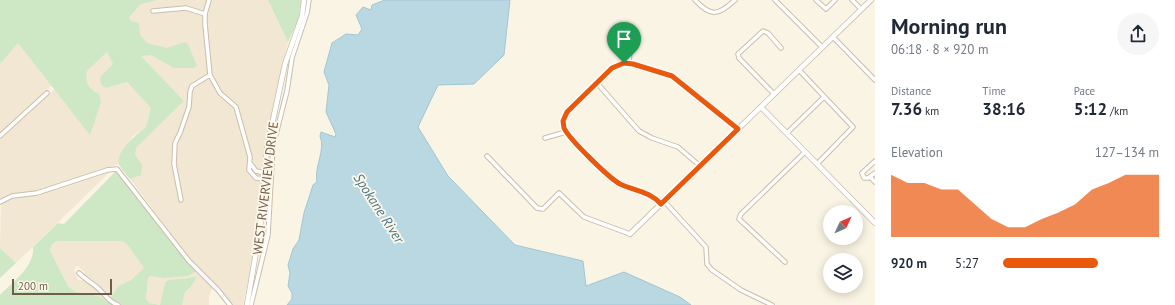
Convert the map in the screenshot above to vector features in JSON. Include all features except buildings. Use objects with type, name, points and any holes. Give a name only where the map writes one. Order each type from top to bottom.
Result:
[{"type":"street","points":[[210,0],[205,14],[210,76],[220,93],[236,108],[250,163],[249,170],[256,178],[264,179]]},
{"type":"street","name":"WEST RIVERVIEW DRIVE","points":[[247,305],[260,229],[267,148],[285,64],[302,16],[304,0]]},
{"type":"street","name":"WEST RIVERVIEW DRIVE","points":[[251,305],[268,235],[273,146],[292,58],[307,13],[309,0]]},
{"type":"street","points":[[695,0],[707,12],[715,13],[725,10],[735,0]]},
{"type":"street","points":[[775,0],[822,47]]},
{"type":"street","points":[[816,0],[826,10],[835,0]]},
{"type":"street","points":[[852,0],[861,9]]},
{"type":"street","points":[[487,156],[537,208],[543,209],[559,193],[584,217],[630,234],[871,0]]},
{"type":"street","points":[[153,11],[186,8],[205,14]]},
{"type":"street","points":[[774,94],[739,58],[738,54],[763,31],[768,32],[781,48]]},
{"type":"street","points":[[833,37],[875,80]]},
{"type":"street","points":[[629,63],[630,50]]},
{"type":"street","points":[[738,129],[672,76],[629,63],[614,67],[565,116],[563,124],[566,132],[612,180],[624,186],[648,193],[663,202],[706,247],[707,264],[712,270],[741,290],[772,305]]},
{"type":"street","points":[[799,70],[851,125],[852,130],[817,164]]},
{"type":"street","points":[[181,200],[174,164],[175,143],[189,107],[192,86],[210,76]]},
{"type":"street","points":[[597,83],[639,131],[652,138],[678,147],[700,166]]},
{"type":"street","points":[[0,136],[47,93]]},
{"type":"street","points":[[787,133],[824,97]]},
{"type":"street","points":[[761,107],[875,223]]},
{"type":"street","points":[[273,120],[278,124]]},
{"type":"street","points":[[545,138],[566,132]]},
{"type":"street","points":[[785,262],[739,219],[741,214],[805,152]]},
{"type":"street","points":[[875,161],[862,173],[864,178],[871,178],[875,182]]},
{"type":"street","points":[[250,163],[256,171],[265,173]]},
{"type":"street","points":[[0,202],[12,196],[37,193],[107,170],[117,169],[189,261],[218,290],[230,305]]},
{"type":"street","points":[[871,178],[875,173]]},
{"type":"street","points":[[79,273],[88,283],[101,291],[109,301],[118,305]]},
{"type":"street","points":[[251,283],[256,285]]},
{"type":"shaded area","points":[[146,0],[268,0],[288,42],[266,139],[258,235],[243,305],[232,305],[219,288],[193,263],[119,164],[37,191],[11,194],[0,200],[0,140],[55,89],[90,134],[99,94],[89,88],[85,81],[87,71],[107,52],[113,64],[100,77],[106,88],[127,82],[151,108],[146,127],[133,136],[119,157],[120,164],[184,101],[115,29]]},
{"type":"shaded area","points":[[18,42],[52,85],[0,133],[0,64]]},
{"type":"shaded area","points":[[112,170],[16,263],[0,248],[1,204],[12,198],[62,186]]},
{"type":"shaded area","points":[[57,241],[120,241],[126,243],[144,268],[131,280],[118,286],[109,300],[102,290],[86,278],[84,271],[77,266],[74,270],[78,280],[85,280],[101,292],[108,302],[98,296],[80,294],[68,286],[50,250],[52,244]]},
{"type":"shaded area","points":[[197,271],[213,288],[209,295],[209,305],[182,305],[185,292],[191,287],[196,276],[168,280],[165,283],[160,305],[150,303],[146,299],[148,278],[150,276],[163,278],[191,275]]},
{"type":"green space","points":[[0,0],[158,0],[141,4],[129,17],[131,21],[139,23],[140,35],[147,43],[167,48],[185,42],[188,44],[197,66],[193,68],[174,68],[151,55],[141,56],[184,101],[136,148],[135,155],[142,165],[141,175],[130,179],[120,166],[119,159],[120,154],[128,143],[146,127],[151,108],[127,82],[106,88],[101,84],[100,77],[113,64],[107,52],[87,71],[86,79],[88,85],[92,90],[99,94],[101,102],[90,135],[18,43],[0,64]]},
{"type":"green space","points":[[268,0],[301,0],[298,21],[288,42]]},
{"type":"green space","points":[[115,172],[119,173],[197,271],[188,276],[163,278],[150,276],[148,278],[146,299],[150,303],[160,305],[121,305],[109,300],[118,286],[131,280],[144,268],[126,243],[120,241],[57,241],[52,244],[50,250],[68,286],[75,292],[98,296],[113,305],[0,305],[0,295],[17,279],[31,261],[33,247],[58,223],[64,224]]},
{"type":"green space","points":[[0,248],[16,263],[0,278]]},
{"type":"green space","points":[[197,276],[191,287],[185,292],[182,305],[160,305],[165,283],[168,280]]},
{"type":"water","name":"Spokane River","points":[[385,0],[510,0],[504,55],[474,84],[438,85],[418,127],[448,176],[515,245],[583,261],[586,286],[624,272],[680,297],[691,305],[287,305],[292,299],[292,293],[288,286],[290,273],[288,265],[293,249],[299,240],[304,213],[313,185],[317,182],[317,170],[322,147],[320,136],[321,132],[335,137],[336,134],[326,112],[329,85],[324,72],[332,43],[346,34],[358,35],[362,29],[356,15],[363,7],[371,10],[372,5]]},
{"type":"route","points":[[624,63],[633,64],[672,76],[738,129],[661,204],[655,197],[648,193],[624,186],[612,180],[568,135],[564,128],[563,121],[567,112],[612,68],[624,63]]}]
